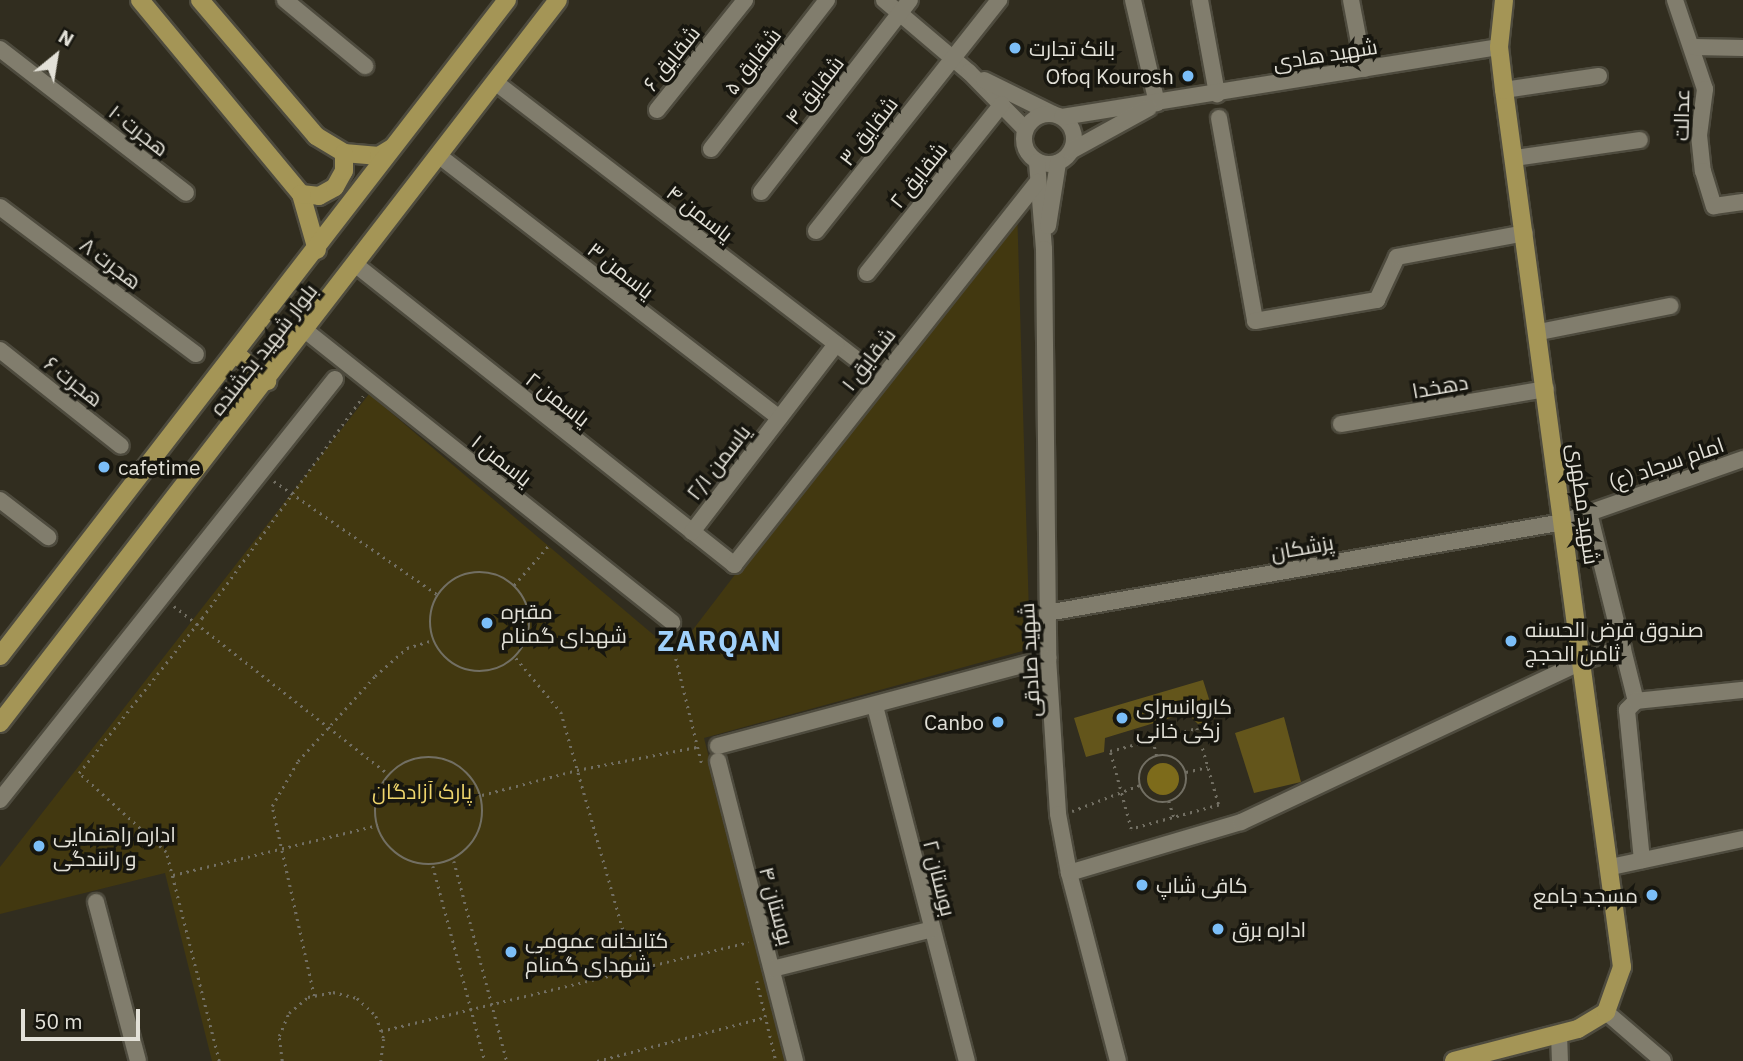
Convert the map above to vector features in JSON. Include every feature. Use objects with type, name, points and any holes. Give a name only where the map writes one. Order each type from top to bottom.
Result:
[{"type":"main road","points":[[141,0],[302,194],[317,250]]},
{"type":"main road","points":[[200,0],[316,136],[344,153],[379,156],[395,146]]},
{"type":"main road","name":"بلوار شهید بخشنده","points":[[0,656],[317,250],[507,0]]},
{"type":"main road","name":"بلوار شهید بخشنده","points":[[0,723],[306,331],[558,0]]},
{"type":"main road","name":"شهید مطهری","points":[[1504,0],[1499,47],[1504,90],[1611,867],[1622,967],[1606,1012]]},
{"type":"main road","points":[[302,194],[319,196],[335,187],[344,171],[344,153]]},
{"type":"main road","points":[[235,353],[267,381]]},
{"type":"main road","points":[[1454,1061],[1559,1034],[1606,1012]]},
{"type":"street","points":[[285,0],[365,66]]},
{"type":"street","name":"شقایق ۶","points":[[657,110],[745,0]]},
{"type":"street","name":"شقایق ۵","points":[[710,149],[827,0]]},
{"type":"street","points":[[884,0],[969,72],[1025,129]]},
{"type":"street","name":"شقایق ۴","points":[[761,192],[910,0]]},
{"type":"street","name":"شقایق ۳","points":[[816,231],[999,0]]},
{"type":"street","points":[[1044,249],[1058,163],[1071,151],[1157,103],[1133,0]]},
{"type":"street","points":[[1200,0],[1217,94]]},
{"type":"street","points":[[1351,0],[1364,69]]},
{"type":"street","name":"عدالت","points":[[1675,0],[1685,36],[1694,47],[1705,89],[1699,135],[1703,171],[1714,206],[1743,202]]},
{"type":"street","name":"شهید هادی","points":[[1057,116],[1217,94],[1499,47]]},
{"type":"street","points":[[1694,47],[1743,48]]},
{"type":"street","name":"هجرت ۱۰","points":[[0,49],[186,193]]},
{"type":"street","points":[[969,72],[1057,116],[1072,129],[1071,151]]},
{"type":"street","points":[[1504,90],[1599,76]]},
{"type":"street","name":"یاسمن ۴","points":[[495,82],[880,377]]},
{"type":"street","name":"شقایق ۲","points":[[867,273],[1002,104]]},
{"type":"street","points":[[1044,249],[1037,162],[1024,144],[1025,129],[1037,117],[1057,116]]},
{"type":"street","points":[[1219,118],[1255,321],[1377,300],[1397,257],[1525,233]]},
{"type":"street","points":[[1515,158],[1640,140]]},
{"type":"street","name":"یاسمن ۳","points":[[438,155],[779,418]]},
{"type":"street","points":[[1037,162],[1058,163]]},
{"type":"street","name":"شقایق ۱","points":[[734,565],[880,377],[1038,182]]},
{"type":"street","name":"هجرت ۸","points":[[0,207],[196,354]]},
{"type":"street","name":"شهید صادقی","points":[[1044,249],[1048,659],[1058,814],[1069,873],[1118,1061]]},
{"type":"street","name":"یاسمن ۲","points":[[356,265],[734,565]]},
{"type":"street","points":[[1539,332],[1670,306]]},
{"type":"street","name":"یاسمن ۱","points":[[306,331],[667,626]]},
{"type":"street","name":"یاسمن ۲/۱","points":[[692,531],[836,344]]},
{"type":"street","name":"هجرت ۶","points":[[0,350],[121,446]]},
{"type":"street","points":[[0,800],[335,379]]},
{"type":"street","name":"دهخدا","points":[[1341,424],[1546,389]]},
{"type":"street","name":"امام سجاد (ع)","points":[[1563,522],[1743,458]]},
{"type":"street","points":[[0,500],[48,537]]},
{"type":"street","points":[[1589,513],[1636,701]]},
{"type":"street","name":"پزشکان","points":[[1047,613],[1563,522]]},
{"type":"street","points":[[1069,873],[1241,822],[1583,661],[1623,648]]},
{"type":"street","points":[[875,705],[1048,659]]},
{"type":"street","points":[[1642,860],[1627,710],[1636,701],[1743,690]]},
{"type":"street","name":"بوستان ۴","points":[[795,1061],[718,754],[875,705]]},
{"type":"street","name":"بوستان ۲","points":[[875,705],[967,1061]]},
{"type":"street","points":[[1611,867],[1743,839]]},
{"type":"street","points":[[96,902],[138,1061]]},
{"type":"street","points":[[772,969],[932,929]]},
{"type":"street","points":[[1606,1012],[1663,1061]]},
{"type":"street","points":[[1559,1034],[1560,1061]]},
{"type":"path","points":[[219,1061],[166,852],[79,773],[198,623],[365,393]]},
{"type":"path","points":[[261,471],[438,595]]},
{"type":"path","points":[[552,541],[562,549]]},
{"type":"path","points":[[481,571],[500,575],[516,586],[527,603],[531,622],[527,641],[516,658],[499,668],[480,672],[460,668],[444,657],[433,640],[429,621],[438,595],[461,575],[481,571]]},
{"type":"path","points":[[160,596],[198,623],[388,774]]},
{"type":"path","points":[[667,626],[704,773]]},
{"type":"path","points":[[314,996],[272,806],[298,761],[327,727],[408,648],[433,640]]},
{"type":"path","points":[[516,658],[561,712],[634,969]]},
{"type":"path","points":[[1198,728],[1208,766],[1219,805],[1131,829],[1110,751],[1198,728]]},
{"type":"path","points":[[1153,740],[1157,756]]},
{"type":"path","points":[[481,795],[577,770],[697,747]]},
{"type":"path","points":[[1167,753],[1184,763],[1186,772],[1189,782],[1179,799],[1160,804],[1143,794],[1138,775],[1147,758],[1167,753]]},
{"type":"path","points":[[416,759],[448,759],[466,770],[481,795],[481,829],[470,848],[453,860],[433,866],[411,863],[393,852],[377,825],[377,793],[388,774],[416,759]]},
{"type":"path","points":[[1186,772],[1208,766]]},
{"type":"path","points":[[1058,814],[1096,805],[1121,790],[1140,785]]},
{"type":"path","points":[[1170,801],[1174,817]]},
{"type":"path","points":[[172,875],[377,825]]},
{"type":"path","points":[[453,860],[507,1061]]},
{"type":"path","points":[[433,866],[485,1061]]},
{"type":"path","points":[[744,929],[750,955]]},
{"type":"path","points":[[381,1031],[764,940]]},
{"type":"path","points":[[756,980],[776,1061]]},
{"type":"path","points":[[282,1061],[279,1037],[289,1013],[314,996],[333,992],[357,998],[376,1016],[381,1031],[381,1061]]},
{"type":"path","points":[[597,1061],[783,1013]]},
{"type":"green space","name":"پارک آزادگان","points":[[1017,206],[1030,649],[704,738],[786,1061],[212,1061],[165,873],[0,914],[0,867],[369,394],[675,653]]},
{"type":"shaded area","points":[[1163,763],[1174,768],[1179,779],[1174,790],[1163,795],[1152,790],[1147,779],[1152,768]]},
{"type":"building","name":"کاروانسرای زکی خانی","points":[[1203,680],[1215,718],[1198,724],[1187,713],[1105,738],[1104,752],[1086,757],[1074,718]]},
{"type":"building","points":[[1284,717],[1301,782],[1254,793],[1235,733]]},
{"type":"place","name":"بانک تجارت","points":[[1015,48]]},
{"type":"place","name":"Ofoq Kourosh","points":[[1188,76]]},
{"type":"place","name":"cafetime","points":[[104,467]]},
{"type":"place","name":"مقبره شهدای گمنام","points":[[487,623]]},
{"type":"place","name":"صندوق قرض الحسنه ثامن الحجج","points":[[1511,641]]},
{"type":"place","name":"کاروانسرای زکی خانی","points":[[1122,718]]},
{"type":"place","name":"Canbo","points":[[998,722]]},
{"type":"place","name":"اداره راهنمایی و رانندگی","points":[[39,846]]},
{"type":"place","name":"کافی شاپ","points":[[1142,885]]},
{"type":"place","name":"مسجد جامع","points":[[1652,895]]},
{"type":"place","name":"اداره برق","points":[[1218,929]]},
{"type":"place","name":"کتابخانه عمومی شهدای گمنام","points":[[511,952]]},
{"type":"district","name":"ZARQAN","points":[[720,641]]}]
